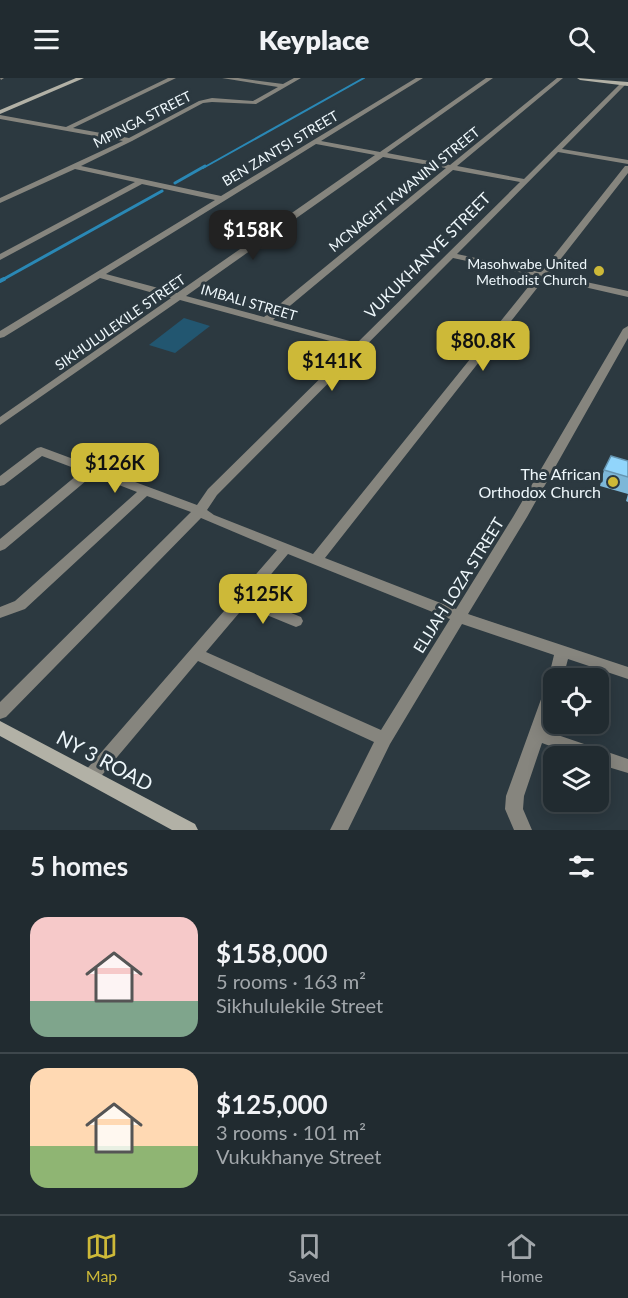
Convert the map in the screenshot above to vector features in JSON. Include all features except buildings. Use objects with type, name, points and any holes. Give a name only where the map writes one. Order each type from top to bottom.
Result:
[{"type":"street","points":[[0,112],[81,78]]},
{"type":"street","points":[[68,128],[173,78]]},
{"type":"street","points":[[225,78],[284,86]]},
{"type":"street","name":"MPINGA STREET","points":[[0,201],[76,167],[204,101],[254,103],[298,78]]},
{"type":"street","name":"BEN ZANTSI STREET","points":[[0,335],[420,78]]},
{"type":"street","name":"SIKHULULEKILE STREET","points":[[0,422],[490,78]]},
{"type":"street","name":"MCNAGHT KWANINI STREET","points":[[265,321],[560,78]]},
{"type":"street","points":[[580,78],[626,84]]},
{"type":"street","name":"VUKUKHANYE STREET","points":[[0,712],[200,511],[212,492],[525,181],[626,84]]},
{"type":"street","points":[[0,117],[130,140]]},
{"type":"street","points":[[315,142],[525,181]]},
{"type":"street","points":[[558,150],[628,162]]},
{"type":"street","points":[[76,167],[222,199]]},
{"type":"street","points":[[316,560],[628,168]]},
{"type":"street","points":[[0,257],[142,181]]},
{"type":"street","points":[[452,255],[628,294]]},
{"type":"street","name":"IMBALI STREET","points":[[99,274],[358,346]]},
{"type":"street","name":"ELIJAH LOZA STREET","points":[[339,830],[384,739],[520,517],[628,329]]},
{"type":"street","points":[[0,482],[41,451],[200,511],[209,518],[476,623],[628,673]]},
{"type":"street","points":[[0,546],[91,470]]},
{"type":"street","points":[[0,613],[20,605],[146,490]]},
{"type":"street","points":[[91,776],[286,548]]},
{"type":"street","points":[[243,599],[296,621]]},
{"type":"street","points":[[558,668],[563,652]]},
{"type":"street","points":[[197,654],[384,739]]},
{"type":"street","points":[[523,830],[514,809],[515,796],[543,719]]},
{"type":"street","name":"NY 3 ROAD","points":[[0,728],[189,830]]},
{"type":"street","points":[[538,735],[569,746]]},
{"type":"street","points":[[609,760],[628,766]]},
{"type":"shaded area","points":[[184,318],[210,326],[175,353],[149,345]]},
{"type":"waterway","points":[[203,168],[364,78]]},
{"type":"waterway","points":[[175,183],[205,166]]},
{"type":"waterway","points":[[2,280],[162,191]]},
{"type":"place","name":"Masohwabe United Methodist Church","points":[[599,271]]},
{"type":"place","name":"The African Orthodox Church","points":[[613,482]]}]
